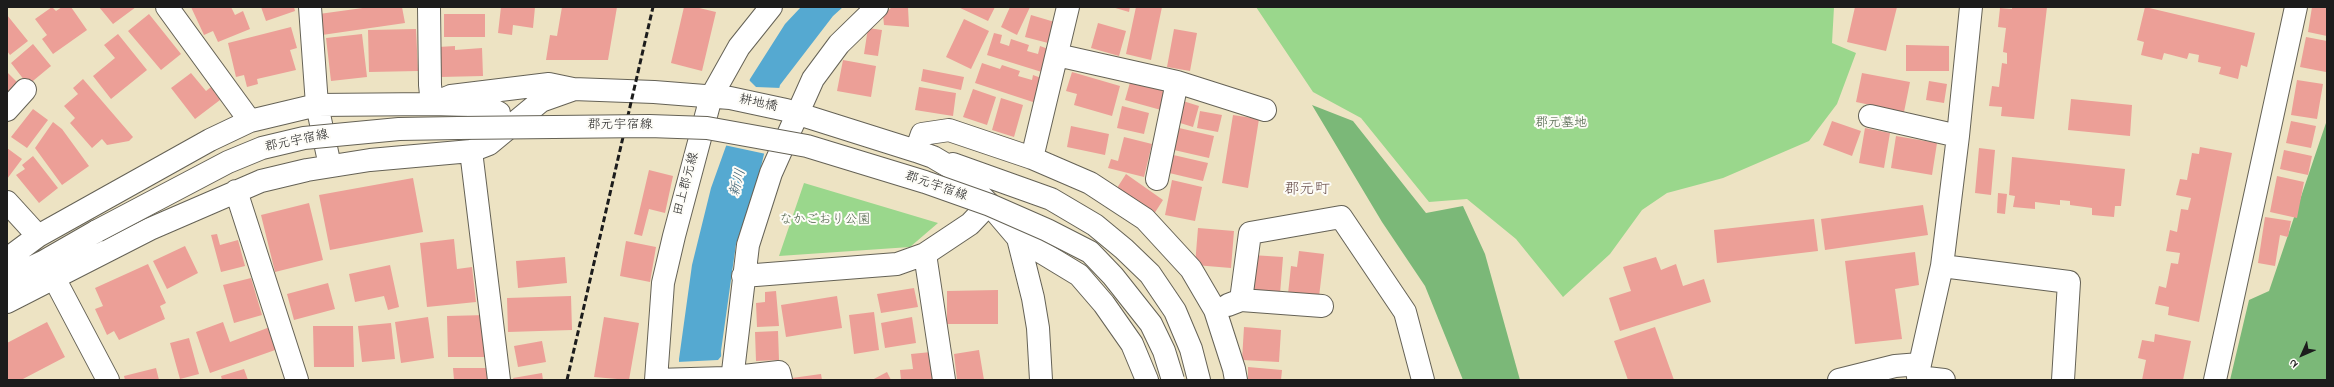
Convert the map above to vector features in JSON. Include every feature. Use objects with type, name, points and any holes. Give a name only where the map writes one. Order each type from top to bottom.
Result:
[{"type":"street","points":[[167,7],[250,121]]},
{"type":"street","points":[[310,7],[317,105],[330,166]]},
{"type":"street","points":[[429,7],[430,85],[432,104]]},
{"type":"street","name":"田上郡元線","points":[[656,380],[663,283],[674,236],[720,97],[739,47],[771,7]]},
{"type":"street","points":[[730,378],[748,245],[791,112],[840,44],[877,7]]},
{"type":"street","points":[[1032,158],[1068,7]]},
{"type":"street","points":[[1919,374],[1942,266],[1958,136],[1971,7]]},
{"type":"street","points":[[2216,380],[2296,7]]},
{"type":"street","points":[[1057,55],[1177,82],[1265,110]]},
{"type":"street","points":[[1157,179],[1177,82]]},
{"type":"street","points":[[432,104],[451,96],[550,84],[574,89]]},
{"type":"street","points":[[7,302],[53,276],[150,228],[261,181],[330,166],[370,160],[471,151],[489,144],[541,101],[574,89]]},
{"type":"street","name":"耕地橋","points":[[574,89],[654,92],[720,97],[791,112],[924,154]]},
{"type":"street","points":[[7,110],[24,90]]},
{"type":"street","points":[[7,259],[38,236],[210,140],[250,121],[317,105],[469,104],[488,107],[499,114],[500,134]]},
{"type":"street","points":[[1870,116],[1958,136]]},
{"type":"street","name":"郡元宇宿線","points":[[7,279],[42,262],[97,231],[228,162],[262,148],[304,138],[392,130],[458,128],[650,126],[707,128],[807,146],[925,182],[990,206],[1047,230],[1090,252],[1113,276],[1151,324],[1164,351],[1173,380]]},
{"type":"street","points":[[924,154],[922,134],[949,130],[1032,158],[1090,182],[1145,218],[1191,268],[1215,310],[1234,369],[1236,380]]},
{"type":"street","points":[[471,151],[499,380]]},
{"type":"street","points":[[924,154],[955,170],[990,204],[1018,238],[1079,275],[1104,304],[1132,344],[1147,380]]},
{"type":"street","points":[[924,154],[1051,199],[1101,230],[1150,274],[1175,311],[1191,349],[1199,380]]},
{"type":"street","points":[[236,191],[297,380]]},
{"type":"street","points":[[7,202],[38,236]]},
{"type":"street","points":[[743,276],[897,264],[925,254],[970,224],[990,204]]},
{"type":"street","points":[[1241,300],[1250,234],[1340,217],[1405,312],[1423,380]]},
{"type":"street","points":[[1018,238],[1033,298],[1038,328],[1041,380]]},
{"type":"street","points":[[925,254],[944,380]]},
{"type":"street","points":[[1942,266],[2069,282],[2063,380]]},
{"type":"street","points":[[53,276],[108,380]]},
{"type":"street","points":[[1215,310],[1241,300],[1322,306]]},
{"type":"street","points":[[1839,380],[1895,366],[1944,380]]},
{"type":"street","points":[[656,380],[730,378],[779,372],[780,380]]},
{"type":"green space","name":"郡元墓地","points":[[1256,7],[1834,7],[1832,43],[1856,53],[1837,104],[1809,141],[1723,178],[1667,193],[1642,210],[1610,254],[1563,297],[1516,239],[1467,199],[1429,202],[1361,118],[1313,92]]},
{"type":"green space","points":[[1312,105],[1353,121],[1426,213],[1463,206],[1485,254],[1520,380],[1463,380],[1425,286],[1382,222]]},
{"type":"green space","points":[[2327,120],[2327,380],[2230,380],[2249,300],[2269,291]]},
{"type":"green space","name":"なかごおり公園","points":[[804,183],[938,223],[910,247],[779,256]]},
{"type":"water","name":"新川","points":[[801,7],[843,7],[833,16],[780,85],[758,180],[736,244],[721,351],[722,380],[679,380],[679,359],[692,265],[711,188],[750,79],[785,24]]},
{"type":"pier","points":[[748,79],[756,87],[781,88],[766,154],[724,145]]},
{"type":"pier","points":[[723,354],[724,380],[677,380],[677,362],[718,360]]},
{"type":"building","points":[[52,7],[56,11],[62,7],[71,7],[87,30],[53,54],[42,39],[47,35],[35,19]]},
{"type":"building","points":[[99,7],[136,7],[113,24]]},
{"type":"building","points":[[191,7],[231,7],[235,15],[243,11],[250,29],[218,42],[213,31],[204,35]]},
{"type":"building","points":[[261,7],[294,7],[295,11],[266,21]]},
{"type":"building","points":[[370,7],[402,7],[405,23],[322,35],[319,14]]},
{"type":"building","points":[[501,7],[535,7],[533,28],[513,25],[512,35],[498,33]]},
{"type":"building","points":[[562,7],[617,7],[608,60],[546,60],[550,35],[557,36]]},
{"type":"building","points":[[684,7],[695,7],[716,12],[702,71],[671,63]]},
{"type":"building","points":[[892,7],[908,7],[909,27],[884,25],[883,15]]},
{"type":"building","points":[[958,7],[995,7],[988,21]]},
{"type":"building","points":[[1010,7],[1030,7],[1017,35],[1001,27]]},
{"type":"building","points":[[1112,7],[1130,7],[1129,12]]},
{"type":"building","points":[[1136,7],[1162,7],[1151,60],[1126,54]]},
{"type":"building","points":[[1855,7],[1897,7],[1886,51],[1847,42]]},
{"type":"building","points":[[2012,7],[2047,7],[2034,119],[2001,116],[2002,107],[1989,106],[1992,86],[1999,87],[2002,63],[2007,64],[2007,53],[2003,52],[2006,28],[1998,27],[2000,8],[2012,9]]},
{"type":"building","points":[[2145,7],[2255,33],[2247,67],[2241,65],[2238,79],[2219,74],[2221,67],[2198,62],[2199,55],[2189,53],[2187,59],[2164,53],[2162,60],[2141,55],[2144,42],[2137,40]]},
{"type":"building","points":[[2312,7],[2327,7],[2327,36],[2308,32]]},
{"type":"building","points":[[149,14],[181,54],[161,70],[128,31]]},
{"type":"building","points":[[444,14],[485,14],[485,37],[444,37]]},
{"type":"building","points":[[7,15],[28,41],[10,55],[7,51]]},
{"type":"building","points":[[1031,15],[1058,23],[1052,44],[1025,37]]},
{"type":"building","points":[[964,19],[989,31],[971,69],[946,57]]},
{"type":"building","points":[[1098,23],[1126,31],[1119,56],[1091,48]]},
{"type":"building","points":[[291,27],[297,48],[290,50],[296,70],[257,79],[258,84],[247,87],[244,75],[236,77],[228,43]]},
{"type":"building","points":[[868,28],[882,30],[878,56],[864,54]]},
{"type":"building","points":[[416,29],[418,71],[369,72],[368,30]]},
{"type":"building","points":[[1174,29],[1197,33],[1190,71],[1167,67]]},
{"type":"building","points":[[994,33],[1002,35],[1000,43],[1009,46],[1011,39],[1029,45],[1027,51],[1038,54],[1040,46],[1051,50],[1045,73],[987,55]]},
{"type":"building","points":[[118,34],[147,70],[111,99],[93,76],[115,58],[104,45]]},
{"type":"building","points":[[362,34],[367,77],[331,81],[326,38]]},
{"type":"building","points":[[2306,37],[2327,41],[2326,72],[2300,67]]},
{"type":"building","points":[[33,44],[51,66],[28,85],[11,63]]},
{"type":"building","points":[[1906,45],[1949,46],[1949,71],[1906,71]]},
{"type":"building","points":[[455,46],[455,50],[482,48],[483,76],[440,77],[438,47]]},
{"type":"building","points":[[843,60],[876,66],[871,97],[837,91]]},
{"type":"building","points":[[982,63],[1000,69],[1002,65],[1020,71],[1018,76],[1032,80],[1033,75],[1044,79],[1036,103],[975,83]]},
{"type":"building","points":[[923,69],[964,77],[961,90],[921,81]]},
{"type":"building","points":[[7,72],[20,85],[7,99]]},
{"type":"building","points":[[1072,72],[1120,86],[1112,116],[1074,105],[1077,94],[1066,91]]},
{"type":"building","points":[[191,73],[206,91],[211,87],[220,100],[195,119],[171,88]]},
{"type":"building","points":[[1862,73],[1910,82],[1904,112],[1856,102]]},
{"type":"building","points":[[83,79],[133,137],[129,141],[107,145],[102,139],[92,148],[70,123],[75,118],[64,106],[78,94],[73,88]]},
{"type":"building","points":[[1131,79],[1167,89],[1161,110],[1125,100]]},
{"type":"building","points":[[2297,80],[2323,84],[2317,119],[2291,115]]},
{"type":"building","points":[[1929,81],[1947,84],[1944,103],[1926,100]]},
{"type":"building","points":[[919,87],[956,93],[953,116],[915,110]]},
{"type":"building","points":[[973,89],[996,97],[987,125],[963,117]]},
{"type":"building","points":[[1001,98],[1023,105],[1014,137],[992,130]]},
{"type":"building","points":[[2071,99],[2132,105],[2130,136],[2068,130]]},
{"type":"building","points":[[1183,101],[1199,106],[1193,127],[1177,122]]},
{"type":"building","points":[[1122,106],[1149,113],[1144,134],[1117,128]]},
{"type":"building","points":[[33,109],[48,120],[27,148],[11,137]]},
{"type":"building","points":[[1200,111],[1222,115],[1218,132],[1197,128]]},
{"type":"building","points":[[1233,115],[1259,119],[1248,188],[1222,183]]},
{"type":"building","points":[[1832,121],[1861,131],[1852,156],[1823,145]]},
{"type":"building","points":[[2291,121],[2316,126],[2311,148],[2286,143]]},
{"type":"building","points":[[53,122],[62,129],[89,166],[62,185],[35,148]]},
{"type":"building","points":[[1071,126],[1109,134],[1105,155],[1067,147]]},
{"type":"building","points":[[1179,128],[1214,136],[1209,158],[1174,150]]},
{"type":"building","points":[[1865,128],[1890,133],[1884,168],[1859,163]]},
{"type":"building","points":[[1896,136],[1937,143],[1932,175],[1891,168]]},
{"type":"building","points":[[1124,137],[1152,144],[1144,177],[1108,168],[1111,159],[1118,161]]},
{"type":"building","points":[[2200,147],[2232,153],[2199,322],[2168,315],[2169,307],[2155,304],[2159,286],[2166,288],[2171,263],[2178,264],[2180,253],[2166,251],[2170,230],[2177,232],[2181,209],[2188,210],[2191,198],[2176,195],[2180,179],[2187,180],[2192,153],[2199,154]]},
{"type":"building","points":[[7,148],[22,159],[7,179]]},
{"type":"building","points":[[1979,148],[1995,150],[1991,195],[1975,193]]},
{"type":"building","points":[[2284,150],[2312,156],[2308,175],[2280,169]]},
{"type":"building","points":[[1169,154],[1208,163],[1203,181],[1165,172]]},
{"type":"building","points":[[33,156],[58,188],[39,203],[16,175],[25,169],[22,165]]},
{"type":"building","points":[[2012,157],[2125,169],[2121,206],[2115,206],[2114,217],[2092,215],[2092,208],[2070,205],[2070,201],[2060,200],[2060,205],[2035,202],[2035,209],[2013,207],[2015,196],[2009,195]]},
{"type":"building","points":[[649,170],[673,176],[665,213],[649,209],[642,236],[634,234]]},
{"type":"building","points":[[1126,174],[1163,200],[1154,214],[1117,188]]},
{"type":"building","points":[[2277,176],[2304,182],[2297,218],[2270,212]]},
{"type":"building","points":[[413,178],[423,232],[330,250],[319,195]]},
{"type":"building","points":[[1172,180],[1202,187],[1195,221],[1165,215]]},
{"type":"building","points":[[1998,193],[2007,194],[2005,214],[1997,213]]},
{"type":"building","points":[[309,203],[323,260],[275,272],[261,215]]},
{"type":"building","points":[[1923,205],[1928,235],[1825,250],[1821,219]]},
{"type":"building","points":[[2265,217],[2291,221],[2288,237],[2280,235],[2275,266],[2258,263]]},
{"type":"building","points":[[1814,219],[1818,251],[1717,263],[1714,230]]},
{"type":"building","points":[[1198,228],[1234,231],[1231,268],[1195,265]]},
{"type":"building","points":[[217,234],[220,245],[238,240],[245,266],[221,272],[211,235]]},
{"type":"building","points":[[454,239],[457,269],[472,267],[476,302],[427,307],[420,243]]},
{"type":"building","points":[[626,241],[656,247],[650,282],[620,276]]},
{"type":"building","points":[[185,246],[198,273],[167,289],[153,261]]},
{"type":"building","points":[[1299,251],[1324,254],[1319,297],[1288,294],[1291,266],[1297,267]]},
{"type":"building","points":[[1915,252],[1919,285],[1895,289],[1902,339],[1855,344],[1845,261]]},
{"type":"building","points":[[1252,255],[1283,257],[1280,294],[1250,292]]},
{"type":"building","points":[[565,257],[567,283],[518,288],[516,261]]},
{"type":"building","points":[[1656,257],[1661,270],[1676,264],[1683,286],[1704,279],[1711,302],[1620,331],[1609,298],[1631,291],[1623,267]]},
{"type":"building","points":[[148,264],[166,303],[160,306],[165,319],[119,340],[114,331],[107,335],[95,309],[103,306],[95,288]]},
{"type":"building","points":[[390,265],[399,307],[388,310],[384,296],[355,302],[349,274]]},
{"type":"building","points":[[251,278],[262,315],[234,323],[223,285]]},
{"type":"building","points":[[328,283],[335,309],[294,320],[287,294]]},
{"type":"building","points":[[914,288],[918,307],[881,313],[877,294]]},
{"type":"building","points":[[998,290],[998,324],[947,324],[947,291]]},
{"type":"building","points":[[776,291],[779,326],[757,327],[756,303],[765,302],[765,292]]},
{"type":"building","points":[[571,296],[572,330],[508,332],[507,298]]},
{"type":"building","points":[[837,296],[842,328],[786,337],[781,305]]},
{"type":"building","points":[[874,312],[879,350],[854,354],[849,315]]},
{"type":"building","points":[[487,315],[488,357],[448,357],[447,316]]},
{"type":"building","points":[[428,317],[434,358],[401,363],[395,322]]},
{"type":"building","points":[[604,317],[639,323],[629,380],[594,377]]},
{"type":"building","points":[[912,317],[916,343],[885,348],[881,323]]},
{"type":"building","points":[[47,322],[65,357],[21,380],[7,380],[7,343]]},
{"type":"building","points":[[223,322],[230,342],[270,327],[278,349],[210,373],[196,332]]},
{"type":"building","points":[[391,323],[395,359],[362,362],[358,326]]},
{"type":"building","points":[[313,326],[353,326],[354,367],[314,367]]},
{"type":"building","points":[[1244,327],[1281,330],[1279,362],[1242,360]]},
{"type":"building","points":[[1655,327],[1674,380],[1628,380],[1614,341]]},
{"type":"building","points":[[778,331],[779,360],[756,361],[755,332]]},
{"type":"building","points":[[2155,334],[2191,341],[2183,380],[2142,380],[2146,360],[2138,358],[2142,340],[2154,342]]},
{"type":"building","points":[[189,338],[199,374],[180,379],[170,343]]},
{"type":"building","points":[[542,341],[546,362],[518,367],[514,346]]},
{"type":"building","points":[[979,350],[984,380],[957,380],[954,354]]},
{"type":"building","points":[[931,352],[934,380],[901,380],[900,370],[913,369],[911,354]]},
{"type":"building","points":[[1248,367],[1282,370],[1281,380],[1248,380]]},
{"type":"building","points":[[156,368],[159,380],[125,380],[124,376]]},
{"type":"building","points":[[453,368],[494,368],[494,380],[454,380]]},
{"type":"building","points":[[244,369],[248,380],[222,380],[221,376]]},
{"type":"building","points":[[887,372],[891,380],[872,380]]},
{"type":"building","points":[[542,373],[543,380],[514,380],[513,378]]},
{"type":"building","points":[[821,374],[822,380],[793,380],[792,378]]},
{"type":"railway","points":[[567,380],[653,7]]},
{"type":"district","name":"郡元町","points":[[1307,191]]}]
